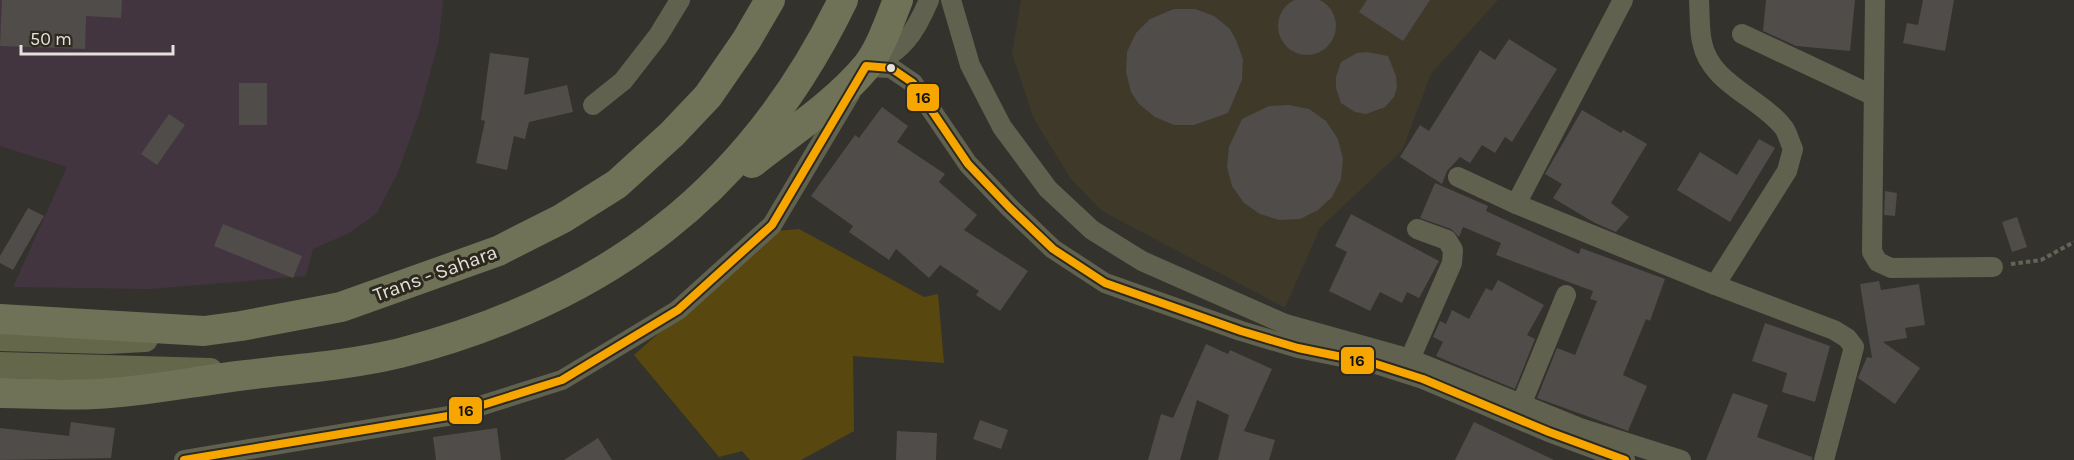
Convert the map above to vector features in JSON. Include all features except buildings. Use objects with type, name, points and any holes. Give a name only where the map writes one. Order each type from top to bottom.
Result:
[{"type":"highway","name":"Trans - Sahara","points":[[0,319],[204,330],[291,318],[342,306],[498,251],[563,218],[617,184],[672,134],[708,96],[746,42],[770,0]]},
{"type":"highway","points":[[674,222],[717,184],[764,130],[812,59],[843,0]]},
{"type":"highway","points":[[0,393],[95,394],[268,372],[322,368],[388,355],[467,332],[536,305],[594,276],[712,197],[827,104],[866,66],[880,43],[898,0]]},
{"type":"main road","points":[[0,338],[106,341],[153,338],[204,330]]},
{"type":"main road","points":[[0,365],[268,372]]},
{"type":"street","points":[[593,105],[623,81],[658,36],[680,0]]},
{"type":"street","points":[[184,460],[448,416],[562,380],[678,310],[772,225],[866,66],[885,60],[903,46],[929,0]]},
{"type":"street","points":[[951,0],[970,65],[1002,127],[1048,189],[1092,230],[1142,261],[1286,324],[1410,359],[1521,405],[1681,460]]},
{"type":"street","points":[[1516,204],[1623,0]]},
{"type":"street","points":[[1875,0],[1872,95],[1872,252],[1878,262],[1892,268],[1993,267]]},
{"type":"street","points":[[1697,1],[1702,42],[1709,62],[1719,74],[1774,118],[1785,130],[1793,149],[1787,171],[1715,285]]},
{"type":"street","points":[[1742,34],[1872,95]]},
{"type":"street","points":[[866,66],[891,68],[913,83],[968,164],[1010,208],[1053,249],[1105,284],[1241,331],[1298,348],[1377,364],[1625,460]]},
{"type":"street","points":[[1458,177],[1516,204],[1715,285],[1834,330],[1847,338],[1854,347],[1824,460]]},
{"type":"street","points":[[1410,359],[1452,263],[1453,250],[1447,240],[1417,229]]},
{"type":"street","points":[[1521,405],[1566,295]]},
{"type":"path","points":[[1993,267],[2041,260],[2074,242]]},
{"type":"shaded area","points":[[0,0],[443,0],[439,40],[419,114],[398,172],[377,213],[349,233],[313,249],[306,276],[149,289],[13,287],[67,167],[0,146]]},
{"type":"shaded area","points":[[1021,0],[1498,0],[1431,74],[1402,151],[1320,228],[1285,308],[1102,211],[1070,178],[1033,117],[1012,54]]},
{"type":"shaded area","points":[[799,229],[924,297],[938,294],[944,363],[853,356],[854,431],[801,460],[750,460],[742,451],[719,457],[634,355],[775,231]]},
{"type":"transit line","name":"16","points":[[184,460],[448,416],[562,380],[678,310],[772,225],[866,66],[891,68],[913,83],[968,164],[1010,208],[1053,249],[1105,283],[1241,331],[1298,348],[1376,364],[1423,379],[1549,432],[1625,460]]}]
